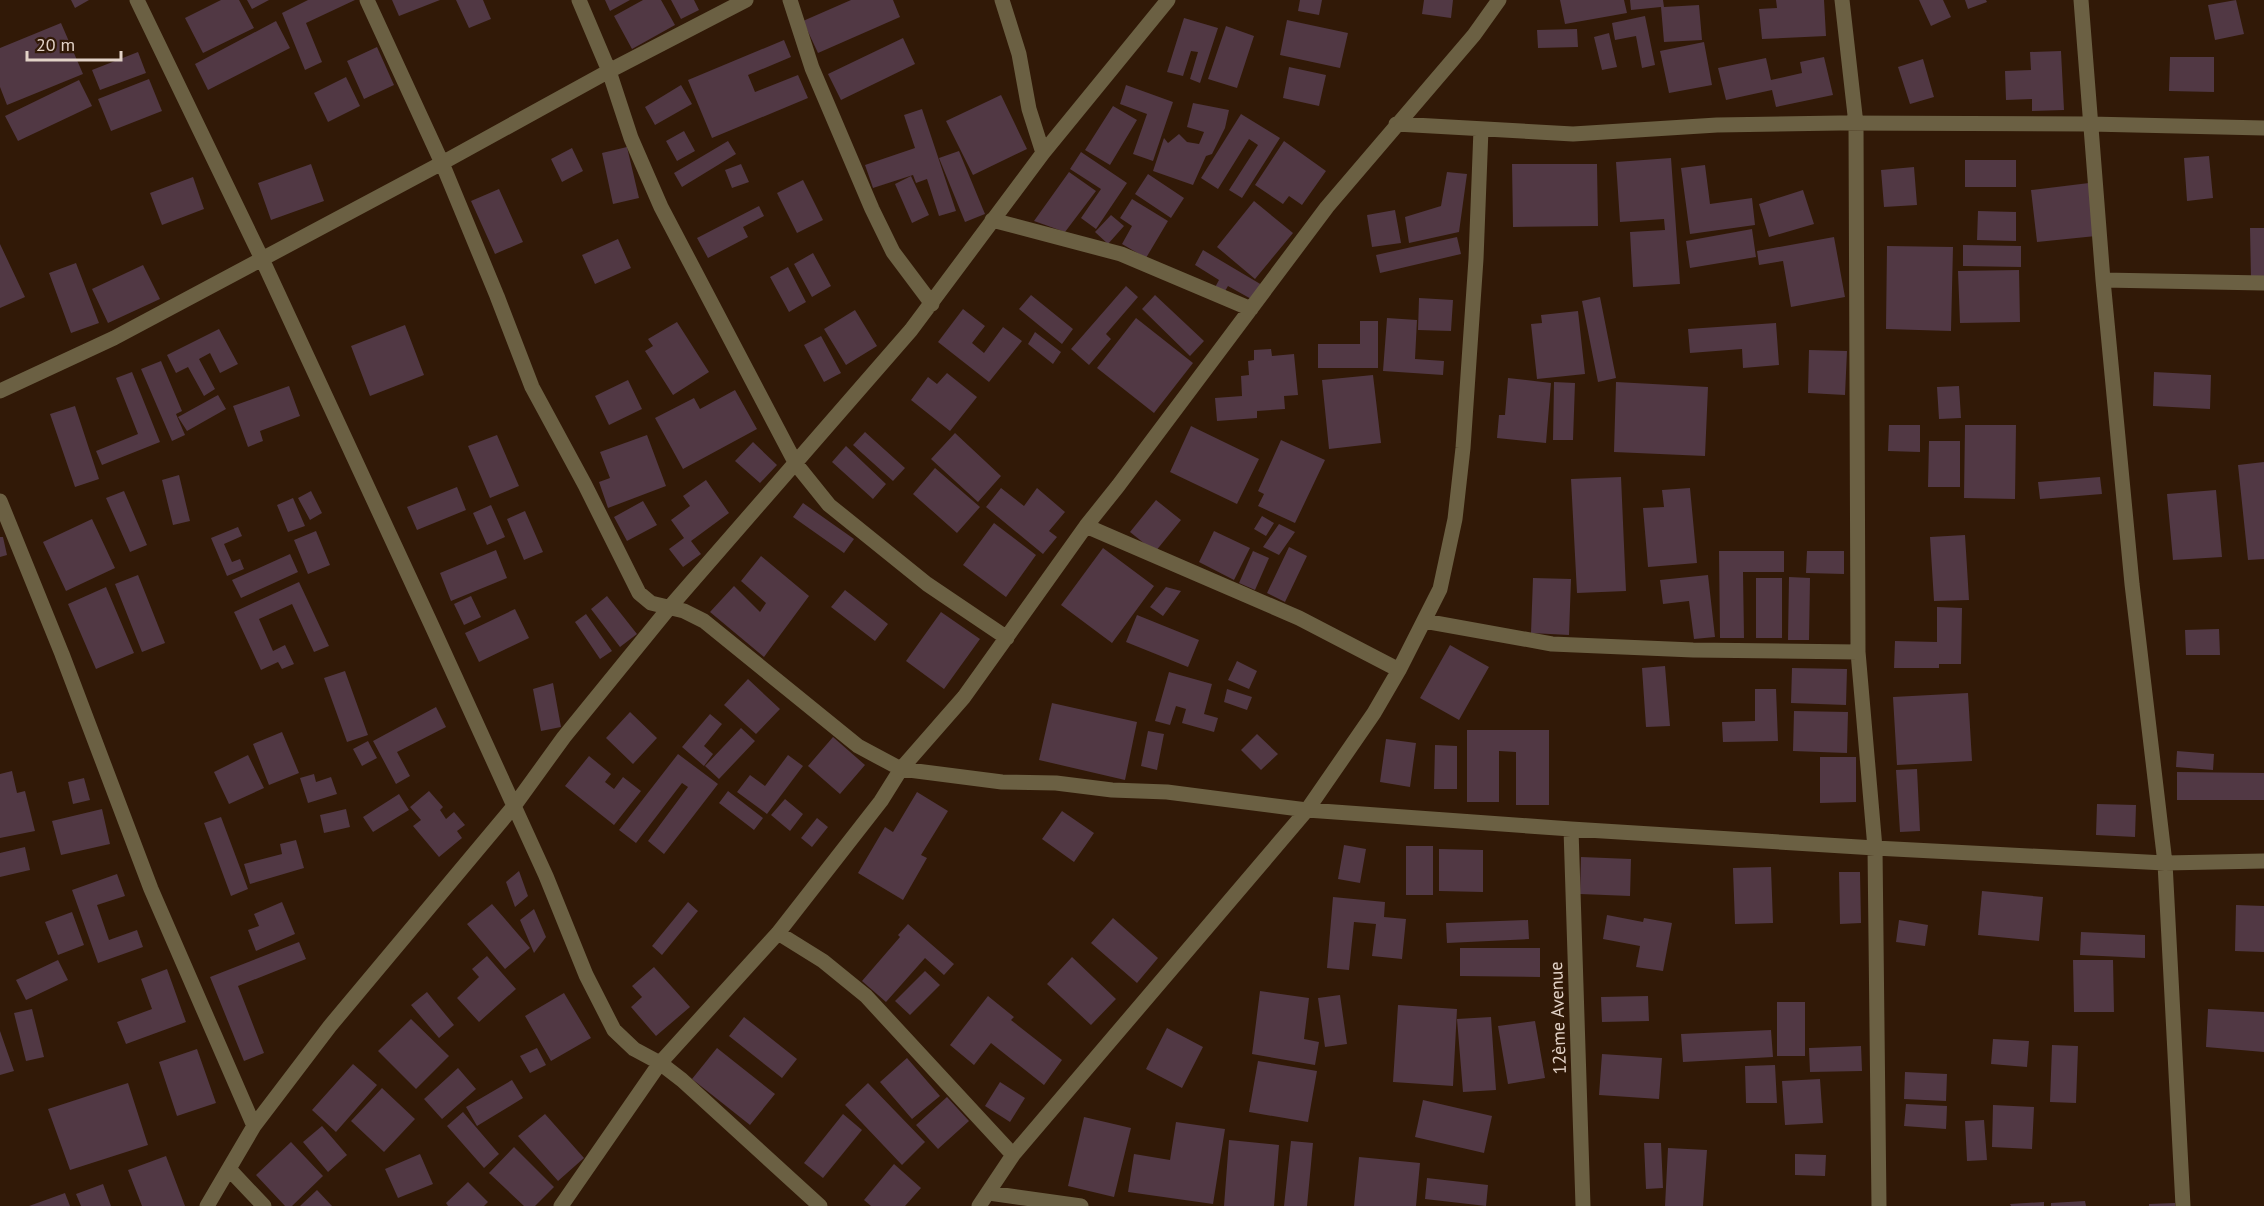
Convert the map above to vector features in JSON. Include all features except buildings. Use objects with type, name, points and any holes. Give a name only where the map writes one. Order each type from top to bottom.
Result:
[{"type":"street","points":[[137,0],[262,258],[546,876],[586,975],[614,1030],[634,1049],[660,1063],[682,1080],[820,1206]]},
{"type":"street","points":[[367,0],[442,163],[532,387],[585,484],[639,592],[651,603],[684,611],[704,621],[858,746],[901,770],[1002,782],[1056,783],[1112,790],[1167,792],[1307,810],[1571,829],[1875,848],[2165,862],[2264,861]]},
{"type":"street","points":[[579,0],[609,71],[631,138],[661,207],[796,464],[830,505],[927,584],[1007,638]]},
{"type":"street","points":[[0,391],[114,338],[609,71],[746,0]]},
{"type":"street","points":[[790,0],[812,68],[872,209],[893,252],[932,304]]},
{"type":"street","points":[[1002,0],[1019,54],[1029,108],[1043,153]]},
{"type":"street","points":[[207,1206],[254,1126],[372,974],[514,806],[564,737],[669,608],[796,464],[932,304],[1043,153],[1168,0]]},
{"type":"street","points":[[561,1206],[660,1063],[778,933],[881,801],[901,770],[964,697],[1086,526],[1327,207],[1474,35],[1499,0]]},
{"type":"street","points":[[1842,0],[1856,124],[1858,652],[1875,848],[1879,1206]]},
{"type":"street","points":[[2081,0],[2103,280],[2133,584],[2165,862],[2183,1206]]},
{"type":"street","points":[[1396,124],[1573,134],[1717,126],[1856,124],[2090,124],[2264,129]]},
{"type":"street","points":[[979,1206],[1013,1155],[1307,810],[1374,713],[1399,670],[1440,589],[1455,519],[1463,448],[1476,259],[1481,129]]},
{"type":"street","points":[[992,220],[1120,254],[1251,309]]},
{"type":"street","points":[[2103,280],[2264,283]]},
{"type":"street","points":[[0,501],[70,675],[151,889],[254,1126]]},
{"type":"street","points":[[1086,526],[1299,618],[1399,670]]},
{"type":"street","points":[[1424,621],[1552,644],[1693,650],[1858,652]]},
{"type":"street","name":"12ème Avenue","points":[[1571,829],[1583,1206]]},
{"type":"street","points":[[778,933],[824,961],[866,996],[1013,1155]]},
{"type":"street","points":[[229,1169],[264,1206]]},
{"type":"street","points":[[989,1193],[1081,1206]]}]
